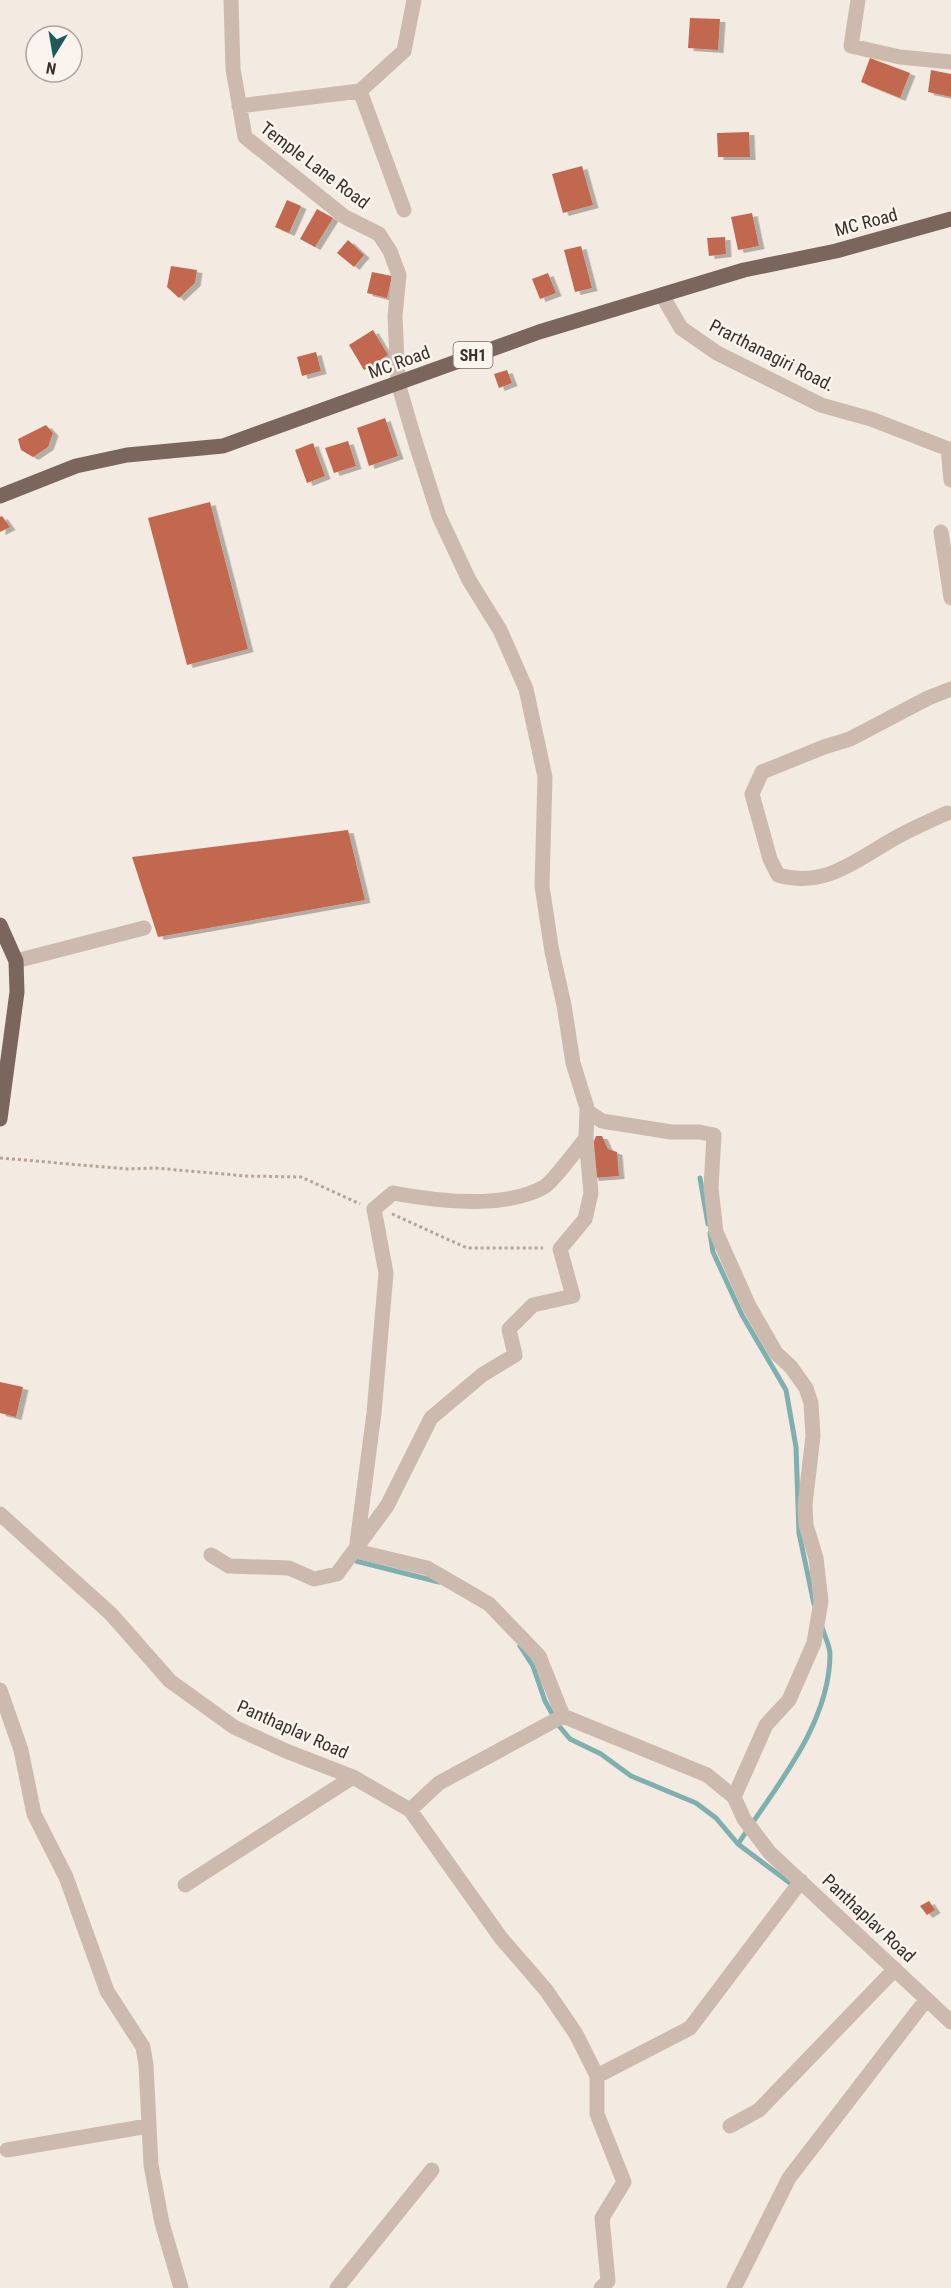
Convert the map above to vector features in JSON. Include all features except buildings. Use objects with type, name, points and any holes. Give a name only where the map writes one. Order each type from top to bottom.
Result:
[{"type":"main road","name":"MC Road","points":[[0,496],[76,466],[127,455],[223,446],[539,332],[744,270],[836,251],[951,219]]},
{"type":"main road","points":[[0,925],[16,961],[17,992],[0,1119]]},
{"type":"street","points":[[239,106],[360,91],[404,51],[414,0]]},
{"type":"street","points":[[858,0],[851,46],[900,57],[951,62]]},
{"type":"street","name":"Temple Lane Road","points":[[228,1],[233,69],[245,137],[345,217],[379,234],[390,251],[399,275],[395,316],[398,383],[439,516],[470,580],[500,630],[526,689],[544,777],[542,886],[573,1063],[587,1111],[586,1138],[591,1193],[585,1219],[560,1249]]},
{"type":"street","points":[[360,91],[404,210]]},
{"type":"street","name":"Prarthanagiri Road.","points":[[662,295],[681,328],[717,352],[821,405],[871,419],[949,450]]},
{"type":"street","points":[[949,450],[951,480]]},
{"type":"street","points":[[941,532],[951,598]]},
{"type":"street","points":[[947,813],[898,836],[855,862],[818,879],[792,879],[778,875],[770,859],[752,794],[762,772],[850,739],[928,698],[951,689]]},
{"type":"street","points":[[16,961],[144,928]]},
{"type":"street","points":[[356,1551],[427,1568],[489,1604],[539,1656],[563,1716],[707,1774],[734,1797],[766,1725],[789,1700],[814,1643],[821,1601],[816,1558],[806,1525],[805,1505],[813,1436],[811,1403],[806,1388],[791,1367],[776,1353],[755,1315],[716,1232],[711,1188],[714,1135],[699,1132],[671,1132],[602,1121],[587,1111]]},
{"type":"street","points":[[356,1551],[374,1413],[386,1274],[374,1209],[393,1193],[424,1199],[473,1201],[511,1198],[545,1187],[586,1138]]},
{"type":"street","points":[[211,1555],[228,1566],[289,1568],[314,1580],[337,1574],[387,1506],[431,1418],[482,1375],[515,1356],[509,1329],[533,1305],[573,1296],[560,1249]]},
{"type":"street","name":"Panthaplav Road","points":[[0,1514],[111,1614],[170,1681],[234,1727],[286,1751],[353,1777],[410,1810]]},
{"type":"street","points":[[0,1690],[21,1750],[34,1814],[66,1877],[107,1992],[143,2048],[146,2065],[151,2165],[160,2211],[181,2288]]},
{"type":"street","points":[[563,1716],[439,1783],[410,1810],[501,1938],[546,1990],[576,2034],[597,2076],[597,2114],[624,2182],[602,2218],[608,2281],[601,2288]]},
{"type":"street","points":[[185,1885],[353,1777]]},
{"type":"street","name":"Panthaplav Road","points":[[734,1797],[744,1819],[762,1842],[951,2022]]},
{"type":"street","points":[[597,2076],[690,2028],[801,1881]]},
{"type":"street","points":[[730,2126],[759,2110],[895,1969]]},
{"type":"street","points":[[734,2288],[789,2178],[926,2000]]},
{"type":"street","points":[[7,2150],[148,2126]]},
{"type":"street","points":[[337,2288],[432,2170]]},
{"type":"path","points":[[0,1158],[128,1169],[155,1168],[226,1175],[301,1177],[353,1202],[404,1218],[467,1248],[560,1249]]},
{"type":"waterway","points":[[700,1178],[708,1224]]},
{"type":"waterway","points":[[710,1233],[713,1252],[742,1315],[786,1390],[796,1447],[799,1533],[814,1604]]},
{"type":"waterway","points":[[356,1561],[439,1582]]},
{"type":"waterway","points":[[738,1844],[798,1754],[821,1705],[828,1680],[830,1654],[822,1627]]},
{"type":"waterway","points":[[520,1646],[533,1666],[545,1701],[559,1726],[570,1739],[601,1754],[631,1776],[696,1803],[716,1818],[738,1844],[794,1886]]}]
